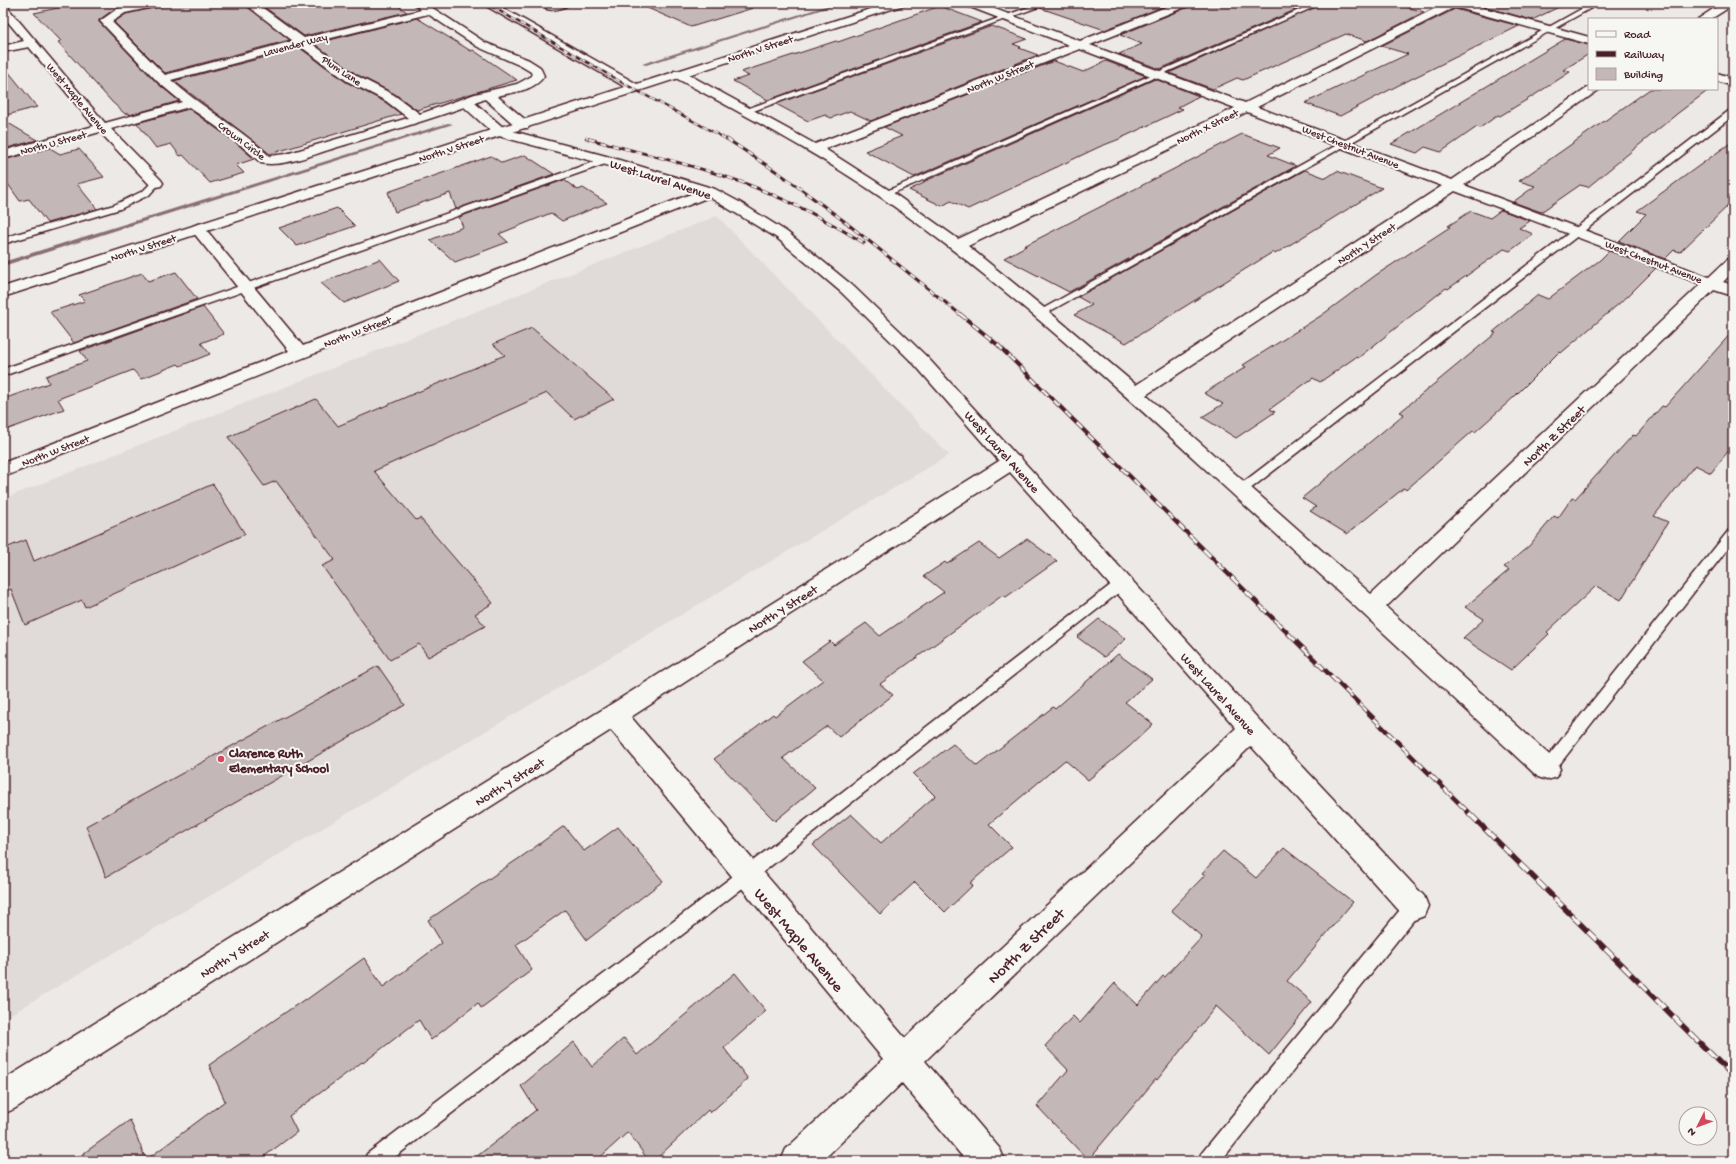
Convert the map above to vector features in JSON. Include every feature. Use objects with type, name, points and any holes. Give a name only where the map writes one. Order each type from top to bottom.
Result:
[{"type":"street","name":"Crown Circle","points":[[158,3],[121,11],[105,21],[162,80],[191,103],[253,146],[266,160],[287,158],[418,119],[488,95],[521,87],[535,80],[538,76],[538,72],[525,62],[482,45],[418,3]]},
{"type":"street","name":"Plum Lane","points":[[249,3],[351,78],[390,98],[418,119]]},
{"type":"street","points":[[486,3],[635,88]]},
{"type":"street","points":[[551,7],[565,3]]},
{"type":"street","name":"North V Street","points":[[3,292],[900,3]]},
{"type":"street","name":"West Chestnut Avenue","points":[[969,3],[1733,291]]},
{"type":"street","name":"North W Street","points":[[814,149],[1186,3]]},
{"type":"street","points":[[1454,3],[1588,41]]},
{"type":"street","name":"North X Street","points":[[958,246],[1247,107],[1454,3]]},
{"type":"street","points":[[1705,18],[1729,3]]},
{"type":"street","name":"West Maple Avenue","points":[[3,9],[102,128],[156,183]]},
{"type":"street","name":"Lavender Way","points":[[162,80],[301,42],[429,10]]},
{"type":"street","points":[[3,49],[32,43]]},
{"type":"street","points":[[678,74],[814,149],[886,193],[958,246],[1042,312],[1372,607],[1547,769]]},
{"type":"street","points":[[1718,77],[1733,82]]},
{"type":"street","name":"North Y Street","points":[[1135,394],[1454,185],[1593,90]]},
{"type":"street","points":[[488,95],[523,125]]},
{"type":"street","points":[[466,102],[500,132]]},
{"type":"street","name":"North U Street","points":[[3,155],[191,103]]},
{"type":"street","name":"West Laurel Avenue","points":[[500,132],[710,192],[736,206],[782,235],[847,289],[922,361],[1252,729],[1414,906]]},
{"type":"street","name":"North W Street","points":[[3,470],[710,192]]},
{"type":"street","points":[[198,230],[300,353]]},
{"type":"street","name":"North Z Street","points":[[1372,607],[1733,263]]},
{"type":"street","name":"North Y Street","points":[[3,1098],[614,715],[1013,462]]},
{"type":"street","name":"West Maple Avenue","points":[[614,715],[988,1161]]},
{"type":"street","name":"North Z Street","points":[[798,1161],[1252,729]]},
{"type":"lane","points":[[745,111],[1046,3]]},
{"type":"lane","points":[[886,193],[1320,3]]},
{"type":"lane","points":[[1042,312],[1343,143],[1597,3]]},
{"type":"lane","points":[[1241,490],[1733,112]]},
{"type":"lane","points":[[3,373],[605,161]]},
{"type":"lane","points":[[3,241],[118,207],[146,193],[156,183]]},
{"type":"lane","points":[[1547,769],[1733,533]]},
{"type":"lane","points":[[374,1161],[747,875],[1122,583]]},
{"type":"lane","points":[[1208,1161],[1414,906]]},
{"type":"shaded area","name":"Clarence Ruth Elementary School","points":[[717,216],[949,455],[3,1019],[3,499]]},
{"type":"building","points":[[81,3],[136,3],[116,8],[99,20],[99,22],[157,83],[179,101],[130,115],[129,113],[125,114],[112,102],[58,42],[61,41],[34,13]]},
{"type":"building","points":[[164,3],[243,3],[290,40],[165,73],[114,22],[126,14],[162,6]]},
{"type":"building","points":[[259,3],[394,3],[407,12],[304,36]]},
{"type":"building","points":[[636,3],[752,3],[753,8],[691,27]]},
{"type":"building","points":[[1050,3],[1172,3],[1105,30],[1040,8]]},
{"type":"building","points":[[1192,3],[1311,3],[1160,69],[1119,54],[1142,44],[1120,35],[1191,6]]},
{"type":"building","points":[[1324,3],[1393,3],[1424,12],[1367,41],[1346,34],[1243,80],[1237,78],[1213,89],[1169,73]]},
{"type":"building","points":[[1472,3],[1567,3],[1532,20]]},
{"type":"building","points":[[940,6],[982,22],[768,100],[733,81],[749,76],[741,72],[836,41],[838,42]]},
{"type":"building","points":[[1455,9],[1519,26],[1340,116],[1305,103],[1408,54],[1381,46]]},
{"type":"building","points":[[417,18],[471,51],[473,50],[517,80],[417,110],[395,94],[356,74],[314,44]]},
{"type":"building","points":[[992,26],[1027,39],[1013,44],[1021,47],[1019,48],[1038,55],[871,121],[850,111],[831,118],[825,115],[808,121],[776,104]]},
{"type":"building","points":[[1565,39],[1588,45],[1588,55],[1563,70],[1570,72],[1500,116],[1498,115],[1480,128],[1477,127],[1441,152],[1425,147],[1417,153],[1391,144]]},
{"type":"building","points":[[300,48],[346,82],[385,102],[401,114],[270,154],[174,81]]},
{"type":"building","points":[[1054,61],[1083,72],[1106,61],[1146,76],[914,177],[865,151],[902,136],[884,127]]},
{"type":"building","points":[[3,65],[37,107],[3,116]]},
{"type":"building","points":[[1155,79],[1199,96],[1178,107],[1183,109],[968,209],[951,201],[942,206],[909,190],[924,183],[923,182]]},
{"type":"building","points":[[1649,90],[1709,90],[1678,113],[1588,187],[1580,185],[1541,212],[1513,202],[1535,186],[1519,181]]},
{"type":"building","points":[[189,109],[234,141],[254,159],[236,165],[244,173],[210,183],[183,155],[180,156],[171,144],[156,148],[137,123]]},
{"type":"building","points":[[3,120],[37,140],[3,149]]},
{"type":"building","points":[[1242,134],[1280,148],[1268,155],[1296,166],[1069,292],[1004,258],[1026,246],[1024,246]]},
{"type":"building","points":[[1733,141],[1733,201],[1680,252],[1674,250],[1665,259],[1619,241],[1646,214],[1637,211]]},
{"type":"building","points":[[50,148],[60,154],[79,149],[104,177],[77,184],[97,209],[47,223],[29,199],[20,201],[3,177],[3,160]]},
{"type":"building","points":[[525,155],[554,174],[456,209],[450,193],[395,212],[388,192],[491,156],[502,163]]},
{"type":"building","points":[[1305,170],[1326,178],[1337,171],[1382,188],[1275,254],[1273,252],[1126,343],[1074,315],[1092,305],[1078,297]]},
{"type":"building","points":[[564,180],[578,190],[583,188],[607,203],[562,221],[551,213],[499,234],[508,242],[455,262],[430,240],[463,227],[459,217]]},
{"type":"building","points":[[337,208],[355,226],[297,246],[279,228]]},
{"type":"building","points":[[1501,210],[1530,221],[1519,228],[1533,234],[1510,251],[1504,249],[1448,289],[1446,288],[1358,358],[1356,357],[1320,382],[1313,378],[1270,409],[1275,412],[1236,438],[1202,417],[1223,404],[1204,393],[1246,367],[1243,365],[1322,315],[1376,275],[1450,227],[1448,226],[1471,211],[1490,218]]},
{"type":"building","points":[[1609,251],[1656,268],[1628,296],[1561,353],[1559,352],[1513,398],[1475,432],[1473,431],[1406,490],[1404,488],[1347,534],[1310,511],[1316,507],[1302,498],[1404,414],[1400,412],[1496,333],[1493,332],[1538,295],[1548,299],[1600,260]]},
{"type":"building","points":[[380,259],[399,281],[344,303],[321,283]]},
{"type":"building","points":[[176,272],[197,299],[74,343],[50,312],[85,301],[79,295],[142,273],[148,281]]},
{"type":"building","points":[[203,307],[224,334],[201,343],[210,354],[180,366],[178,364],[141,379],[133,370],[58,399],[64,409],[3,431],[3,399],[49,383],[46,376],[87,361],[80,351]]},
{"type":"building","points":[[532,328],[614,399],[574,419],[547,393],[374,471],[416,520],[420,518],[493,603],[475,614],[485,626],[428,657],[419,644],[390,660],[322,566],[335,560],[276,481],[264,486],[228,437],[316,399],[338,426],[505,355],[493,344]]},
{"type":"building","points":[[1733,331],[1733,445],[1711,473],[1695,465],[1654,516],[1668,522],[1621,600],[1596,586],[1547,632],[1549,634],[1511,670],[1463,638],[1484,619],[1465,607],[1509,570],[1504,567],[1529,546],[1554,516],[1558,518],[1572,498],[1575,499],[1633,435],[1636,436],[1662,406],[1665,407]]},
{"type":"building","points":[[213,484],[245,534],[85,607],[82,600],[25,625],[11,589],[3,592],[3,549],[26,540],[34,561]]},
{"type":"building","points":[[1027,539],[1057,561],[1006,597],[1003,595],[880,684],[893,695],[839,737],[827,726],[783,758],[815,788],[775,821],[714,759],[773,714],[775,716],[823,680],[802,661],[830,641],[834,645],[866,623],[880,636],[944,592],[924,576],[945,562],[947,564],[979,543],[999,558]]},
{"type":"building","points":[[1099,619],[1126,639],[1104,657],[1077,637]]},
{"type":"building","points":[[1118,654],[1152,679],[1125,702],[1153,724],[1129,747],[1088,780],[1065,760],[989,824],[1012,847],[970,883],[973,885],[945,912],[915,882],[880,914],[813,845],[851,814],[881,843],[935,796],[913,774],[953,744],[977,766],[1053,707],[1055,709]]},
{"type":"building","points":[[378,666],[405,705],[106,877],[86,826]]},
{"type":"building","points":[[564,826],[584,851],[618,827],[663,881],[587,940],[565,910],[516,945],[532,970],[481,1008],[478,1003],[431,1040],[419,1020],[363,1063],[362,1062],[289,1116],[297,1132],[258,1161],[73,1161],[130,1120],[146,1160],[225,1101],[209,1065],[305,999],[306,1000],[364,958],[383,987],[442,943],[428,920]]},
{"type":"building","points":[[1284,848],[1353,902],[1287,981],[1312,1002],[1269,1055],[1216,1006],[1157,1080],[1156,1079],[1088,1160],[1037,1106],[1068,1070],[1045,1046],[1073,1016],[1080,1023],[1115,983],[1138,1005],[1163,976],[1165,977],[1202,937],[1171,910],[1205,875],[1202,873],[1223,851],[1256,878]]},
{"type":"building","points":[[735,973],[766,1011],[724,1048],[748,1079],[710,1113],[708,1110],[654,1161],[649,1161],[628,1132],[596,1161],[471,1161],[536,1110],[521,1086],[574,1042],[592,1067],[624,1038],[637,1055]]},
{"type":"waterway","points":[[644,64],[840,3]]},
{"type":"waterway","points":[[3,264],[450,124]]},
{"type":"railway","points":[[486,3],[621,82],[728,140]]},
{"type":"railway","points":[[586,138],[593,140]]},
{"type":"railway","points":[[589,139],[685,164],[741,182],[804,210],[864,243]]},
{"type":"railway","points":[[727,139],[783,176],[844,221],[961,315]]},
{"type":"railway","points":[[960,314],[998,345],[1190,536]]},
{"type":"railway","points":[[1189,535],[1470,814]]},
{"type":"railway","points":[[1469,813],[1733,1076]]},
{"type":"place","name":"Clarence Ruth Elementary School","points":[[221,759]]}]
